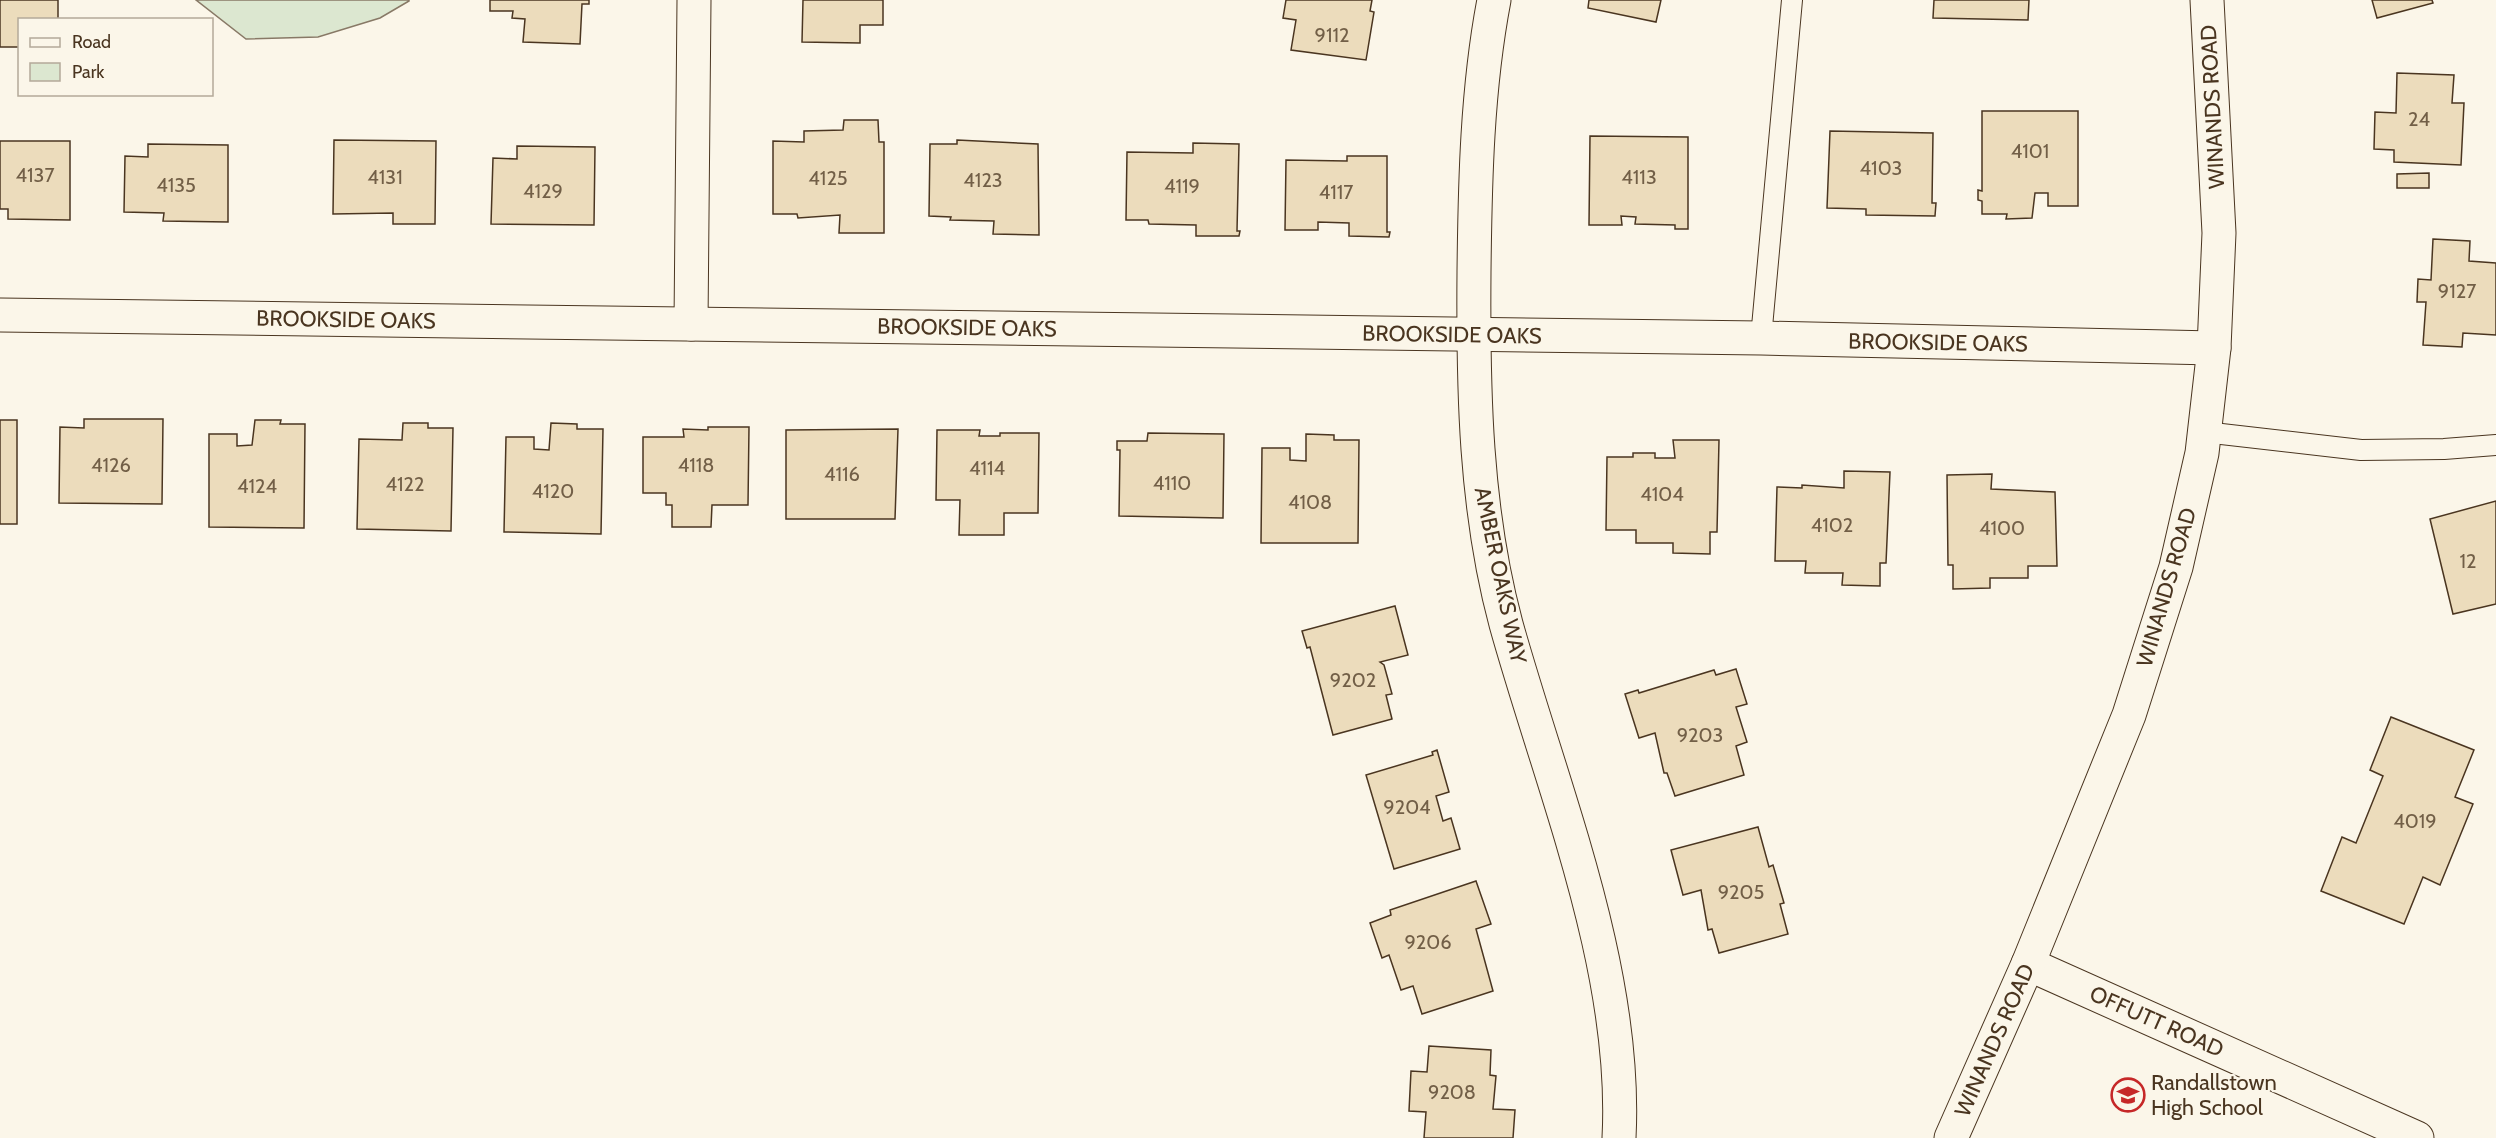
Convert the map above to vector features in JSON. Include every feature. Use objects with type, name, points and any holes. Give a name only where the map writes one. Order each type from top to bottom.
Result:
[{"type":"street","points":[[691,324],[694,0]]},
{"type":"street","name":"AMBER OAKS WAY","points":[[1494,0],[1478,122],[1474,334],[1478,457],[1487,530],[1506,621],[1589,900],[1606,981],[1617,1060],[1619,1138]]},
{"type":"street","name":"WINANDS ROAD","points":[[1951,1138],[2028,964],[2129,715],[2176,567],[2204,432],[2214,348],[2219,233],[2207,0]]},
{"type":"street","name":"BROOKSIDE OAKS","points":[[0,315],[1761,338],[2214,348]]},
{"type":"street","name":"OFFUTT ROAD","points":[[2028,964],[2417,1138]]},
{"type":"lane","points":[[1761,338],[1792,0]]},
{"type":"lane","points":[[2204,432],[2361,450],[2444,449],[2496,445]]},
{"type":"green space","points":[[196,0],[409,1],[380,18],[318,37],[246,39]]},
{"type":"building","points":[[0,0],[58,0],[58,18],[18,18],[18,47],[0,47]]},
{"type":"building","points":[[490,0],[589,0],[589,4],[582,4],[580,44],[523,42],[525,19],[512,18],[513,11],[490,11]]},
{"type":"building","points":[[803,0],[883,0],[883,25],[860,25],[860,43],[802,42]]},
{"type":"building","points":[[1286,0],[1372,0],[1370,11],[1374,12],[1366,60],[1291,50],[1296,20],[1283,18]]},
{"type":"building","points":[[1589,0],[1661,0],[1656,22],[1588,8]]},
{"type":"building","points":[[1934,0],[2029,0],[2028,20],[1933,18]]},
{"type":"building","points":[[2372,0],[2432,0],[2433,3],[2377,18]]},
{"type":"building","points":[[2397,73],[2454,75],[2452,103],[2464,103],[2461,165],[2394,162],[2394,150],[2374,149],[2375,112],[2396,113]]},
{"type":"building","points":[[1982,111],[2078,111],[2078,206],[2048,206],[2048,193],[2035,193],[2032,218],[2006,219],[2007,214],[1982,214],[1982,201],[1978,200],[1978,190],[1982,191]]},
{"type":"building","points":[[844,120],[878,120],[879,142],[884,142],[884,233],[839,233],[840,215],[798,218],[797,214],[773,214],[773,141],[804,142],[804,131],[843,130]]},
{"type":"building","points":[[1830,131],[1933,133],[1932,203],[1936,203],[1935,216],[1866,215],[1866,209],[1827,208]]},
{"type":"building","points":[[1590,136],[1688,137],[1688,229],[1675,229],[1675,225],[1635,224],[1636,217],[1621,216],[1622,225],[1589,225]]},
{"type":"building","points":[[334,140],[436,141],[435,224],[393,224],[393,213],[333,214]]},
{"type":"building","points":[[957,140],[1038,144],[1039,235],[993,234],[994,221],[950,220],[951,217],[929,216],[930,144],[957,144]]},
{"type":"building","points":[[0,141],[70,141],[70,220],[8,219],[8,209],[0,209]]},
{"type":"building","points":[[1193,143],[1239,144],[1237,231],[1240,231],[1239,236],[1196,236],[1196,225],[1149,224],[1148,220],[1126,220],[1127,152],[1193,153]]},
{"type":"building","points":[[148,144],[228,145],[228,222],[163,221],[164,213],[124,212],[125,156],[148,157]]},
{"type":"building","points":[[517,146],[595,147],[594,225],[491,224],[493,158],[517,159]]},
{"type":"building","points":[[1347,156],[1387,156],[1387,232],[1390,232],[1389,237],[1349,236],[1349,223],[1318,222],[1318,230],[1285,230],[1286,160],[1347,161]]},
{"type":"building","points":[[2429,173],[2429,188],[2397,188],[2397,174]]},
{"type":"building","points":[[2433,239],[2470,241],[2469,261],[2496,263],[2496,335],[2463,333],[2462,347],[2423,345],[2426,302],[2417,302],[2418,279],[2431,280]]},
{"type":"building","points":[[84,419],[163,419],[162,504],[59,503],[60,427],[84,428]]},
{"type":"building","points":[[0,420],[17,420],[17,524],[0,524]]},
{"type":"building","points":[[255,420],[281,420],[280,424],[305,424],[304,528],[209,527],[209,434],[237,434],[237,446],[252,445]]},
{"type":"building","points":[[403,423],[428,423],[428,428],[453,428],[451,531],[357,529],[359,439],[402,440]]},
{"type":"building","points":[[551,423],[577,424],[577,429],[603,429],[601,534],[504,532],[506,437],[534,437],[534,449],[549,450]]},
{"type":"building","points":[[708,427],[749,427],[748,505],[712,505],[711,527],[672,527],[672,505],[666,505],[666,493],[643,493],[643,437],[684,437],[683,429],[708,430]]},
{"type":"building","points":[[898,429],[895,519],[786,519],[786,430]]},
{"type":"building","points":[[937,430],[980,430],[979,436],[1000,436],[1000,433],[1039,433],[1038,513],[1004,513],[1004,535],[959,535],[960,500],[936,500]]},
{"type":"building","points":[[1148,433],[1224,434],[1223,518],[1119,516],[1120,450],[1117,450],[1117,441],[1147,441]]},
{"type":"building","points":[[1306,434],[1334,435],[1334,440],[1359,440],[1358,543],[1261,543],[1262,448],[1290,448],[1290,460],[1306,461]]},
{"type":"building","points":[[1673,440],[1719,440],[1717,532],[1710,532],[1710,554],[1673,553],[1673,543],[1636,543],[1636,530],[1606,530],[1607,457],[1633,457],[1633,453],[1655,453],[1655,458],[1675,458]]},
{"type":"building","points":[[1844,471],[1890,472],[1886,563],[1880,563],[1880,586],[1842,585],[1843,573],[1805,573],[1806,561],[1775,561],[1777,487],[1802,488],[1802,485],[1844,488]]},
{"type":"building","points":[[1992,474],[1991,489],[2055,492],[2057,566],[2028,566],[2028,578],[1990,578],[1990,588],[1953,589],[1953,565],[1948,565],[1947,475]]},
{"type":"building","points":[[2496,501],[2496,604],[2453,614],[2430,519]]},
{"type":"building","points":[[1395,606],[1408,655],[1380,662],[1384,665],[1392,694],[1386,695],[1392,719],[1333,735],[1310,647],[1307,648],[1302,631]]},
{"type":"building","points":[[1736,669],[1747,704],[1736,707],[1747,742],[1736,746],[1744,775],[1675,796],[1667,773],[1664,773],[1655,733],[1639,738],[1625,694],[1638,690],[1639,693],[1714,670],[1716,675]]},
{"type":"building","points":[[2391,717],[2474,750],[2455,797],[2473,804],[2440,885],[2423,877],[2404,924],[2321,891],[2342,837],[2356,843],[2383,776],[2370,770]]},
{"type":"building","points":[[1437,750],[1449,792],[1436,796],[1443,821],[1451,818],[1460,849],[1394,869],[1366,775],[1433,755],[1432,752]]},
{"type":"building","points":[[1758,827],[1769,867],[1773,865],[1784,903],[1780,904],[1788,934],[1719,953],[1712,929],[1708,930],[1701,890],[1683,895],[1671,850]]},
{"type":"building","points":[[1476,881],[1491,924],[1476,929],[1493,991],[1422,1014],[1413,986],[1401,990],[1389,955],[1382,958],[1370,923],[1391,915],[1390,910]]},
{"type":"building","points":[[1429,1046],[1491,1050],[1490,1075],[1496,1076],[1493,1109],[1515,1110],[1513,1138],[1424,1138],[1426,1112],[1409,1111],[1411,1071],[1427,1072]]},
{"type":"place","name":"Randallstown High School","points":[[2128,1095]]}]
